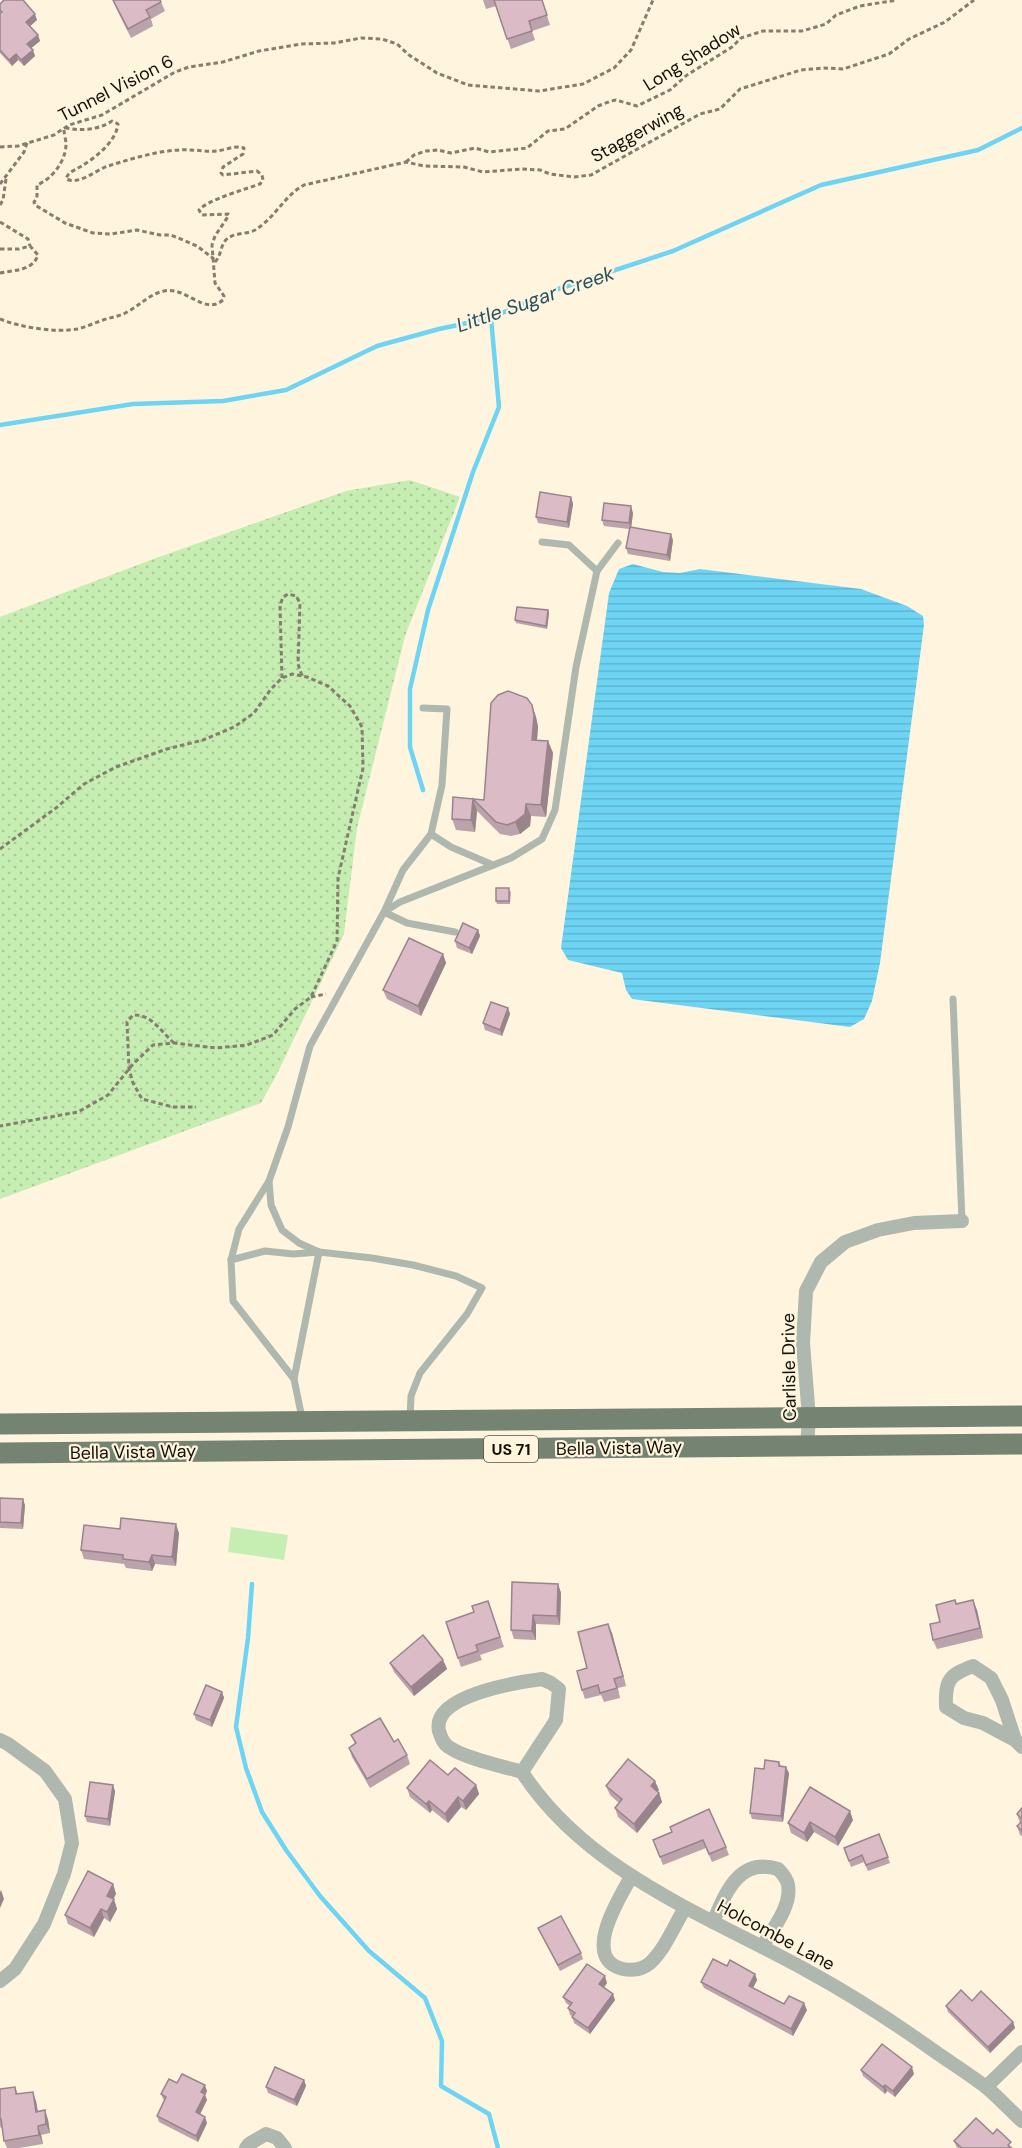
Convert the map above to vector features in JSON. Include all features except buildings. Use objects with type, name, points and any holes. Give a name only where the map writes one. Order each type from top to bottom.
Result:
[{"type":"main road","name":"Bella Vista Way","points":[[0,1424],[1022,1416]]},
{"type":"main road","name":"Bella Vista Way","points":[[0,1454],[1022,1444]]},
{"type":"street","name":"Carlisle Drive","points":[[807,1446],[809,1418],[803,1343],[806,1291],[821,1262],[845,1242],[878,1230],[914,1223],[962,1221]]},
{"type":"street","points":[[973,1665],[991,1678],[1019,1743],[983,1723],[964,1718],[946,1707],[945,1690],[955,1673],[973,1665]]},
{"type":"street","points":[[542,1679],[551,1683],[559,1689],[556,1720],[522,1772],[453,1750],[442,1742],[438,1726],[442,1715],[450,1707],[475,1694],[503,1684],[542,1679]]},
{"type":"street","points":[[0,1740],[45,1771],[64,1799],[72,1843],[64,1874],[44,1924],[15,1969],[0,1981]]},
{"type":"street","name":"Holcombe Lane","points":[[522,1772],[534,1791],[586,1843],[632,1877],[879,2013],[986,2087],[1022,2121]]},
{"type":"street","points":[[713,1922],[729,1888],[742,1872],[759,1865],[778,1869],[789,1886],[786,1902],[762,1947]]},
{"type":"street","points":[[632,1877],[609,1917],[604,1935],[604,1950],[610,1961],[621,1969],[637,1970],[648,1965],[659,1953],[685,1908]]},
{"type":"street","points":[[986,2087],[1022,2052]]},
{"type":"street","points":[[246,2148],[266,2134],[277,2138],[285,2148]]},
{"type":"lane","points":[[542,542],[569,545],[597,571]]},
{"type":"lane","points":[[384,912],[400,902],[511,858],[542,839],[555,810],[576,667],[597,571],[618,543]]},
{"type":"lane","points":[[294,1379],[233,1301],[231,1260],[239,1229],[269,1181],[288,1127],[310,1046],[384,912],[403,870],[431,834],[442,785],[447,709],[423,708]]},
{"type":"lane","points":[[431,834],[451,847],[493,865]]},
{"type":"lane","points":[[384,912],[407,923],[455,932]]},
{"type":"lane","points":[[953,999],[962,1221]]},
{"type":"lane","points":[[269,1181],[271,1205],[282,1230],[299,1243],[319,1252]]},
{"type":"lane","points":[[231,1260],[265,1251],[294,1254],[319,1252],[413,1265],[456,1276],[482,1288],[467,1314],[420,1373],[411,1396],[410,1421]]},
{"type":"lane","points":[[303,1421],[294,1379],[319,1252]]},
{"type":"path","name":"Tunnel Vision 6","points":[[0,147],[18,146],[43,140],[69,125],[102,114],[189,66],[223,62],[286,46],[334,43],[361,38],[382,39],[398,44],[409,55],[437,73],[468,85],[539,92],[583,84],[614,68],[631,50],[653,0]]},
{"type":"path","name":"Long Shadow","points":[[406,162],[414,155],[426,151],[438,150],[451,153],[475,148],[489,152],[527,147],[548,131],[565,129],[598,106],[616,100],[637,106],[670,90],[687,75],[732,47],[741,38],[763,32],[802,31],[826,24],[836,15],[860,6],[897,0]]},
{"type":"path","name":"Staggerwing","points":[[214,261],[219,257],[224,242],[231,236],[255,230],[276,212],[279,205],[286,202],[296,189],[303,185],[406,162],[424,166],[464,167],[483,172],[512,169],[540,170],[550,174],[574,177],[591,175],[700,114],[720,109],[740,88],[801,70],[843,69],[889,54],[909,39],[945,22],[974,0]]},
{"type":"path","points":[[0,319],[59,331],[76,329],[120,315],[134,308],[149,296],[165,290],[183,293],[211,306],[223,300],[224,296],[215,283],[214,261],[212,245],[215,236],[230,215],[202,215],[199,210],[236,190],[260,184],[263,180],[257,171],[223,175],[221,173],[223,167],[243,154],[244,148],[241,146],[207,151],[180,150],[152,155],[105,168],[73,182],[66,179],[69,173],[81,167],[114,138],[118,124],[112,121],[97,128],[65,129],[66,145],[62,160],[52,177],[37,185],[35,205],[81,230],[93,233],[111,234],[137,230],[160,236],[171,235],[196,246],[214,261]]},
{"type":"path","points":[[0,183],[24,152],[27,144]]},
{"type":"path","points":[[0,205],[3,200],[6,177]]},
{"type":"path","points":[[0,222],[28,240],[38,255],[31,266],[0,273]]},
{"type":"path","points":[[0,249],[19,249],[30,246]]},
{"type":"path","points":[[282,678],[280,605],[283,597],[288,594],[296,596],[300,603],[298,664],[302,676]]},
{"type":"path","points":[[0,849],[56,808],[84,784],[116,767],[167,749],[203,740],[234,727],[254,713],[282,678],[292,674],[328,686],[350,706],[362,727],[363,768],[339,878],[337,941],[310,997],[295,1009],[273,1035],[248,1045],[216,1048],[174,1043],[153,1045],[108,1095],[78,1112],[0,1126]]},
{"type":"path","points":[[174,1043],[150,1019],[142,1015],[133,1015],[127,1022],[129,1069],[133,1083],[142,1099],[173,1107],[196,1107]]},
{"type":"green space","points":[[410,480],[460,497],[405,636],[357,828],[344,934],[261,1103],[0,1199],[0,617],[156,558],[346,491]]},
{"type":"green space","points":[[231,1527],[288,1535],[284,1560],[228,1552]]},
{"type":"water","points":[[633,564],[663,572],[680,573],[700,569],[861,589],[907,606],[923,616],[924,625],[880,963],[872,1001],[864,1019],[850,1027],[632,999],[626,990],[622,973],[568,960],[561,948],[609,593],[619,569]]},
{"type":"waterway","name":"Little Sugar Creek","points":[[0,425],[133,404],[223,401],[286,390],[377,346],[491,318],[549,292],[673,251],[821,185],[978,150],[1022,128]]},
{"type":"waterway","points":[[423,790],[410,747],[410,689],[428,610],[473,472],[499,407],[491,318]]},
{"type":"waterway","points":[[252,1584],[248,1638],[236,1727],[246,1768],[262,1812],[286,1850],[320,1896],[369,1951],[425,1998],[442,2041],[441,2086],[489,2114],[498,2148]]}]
